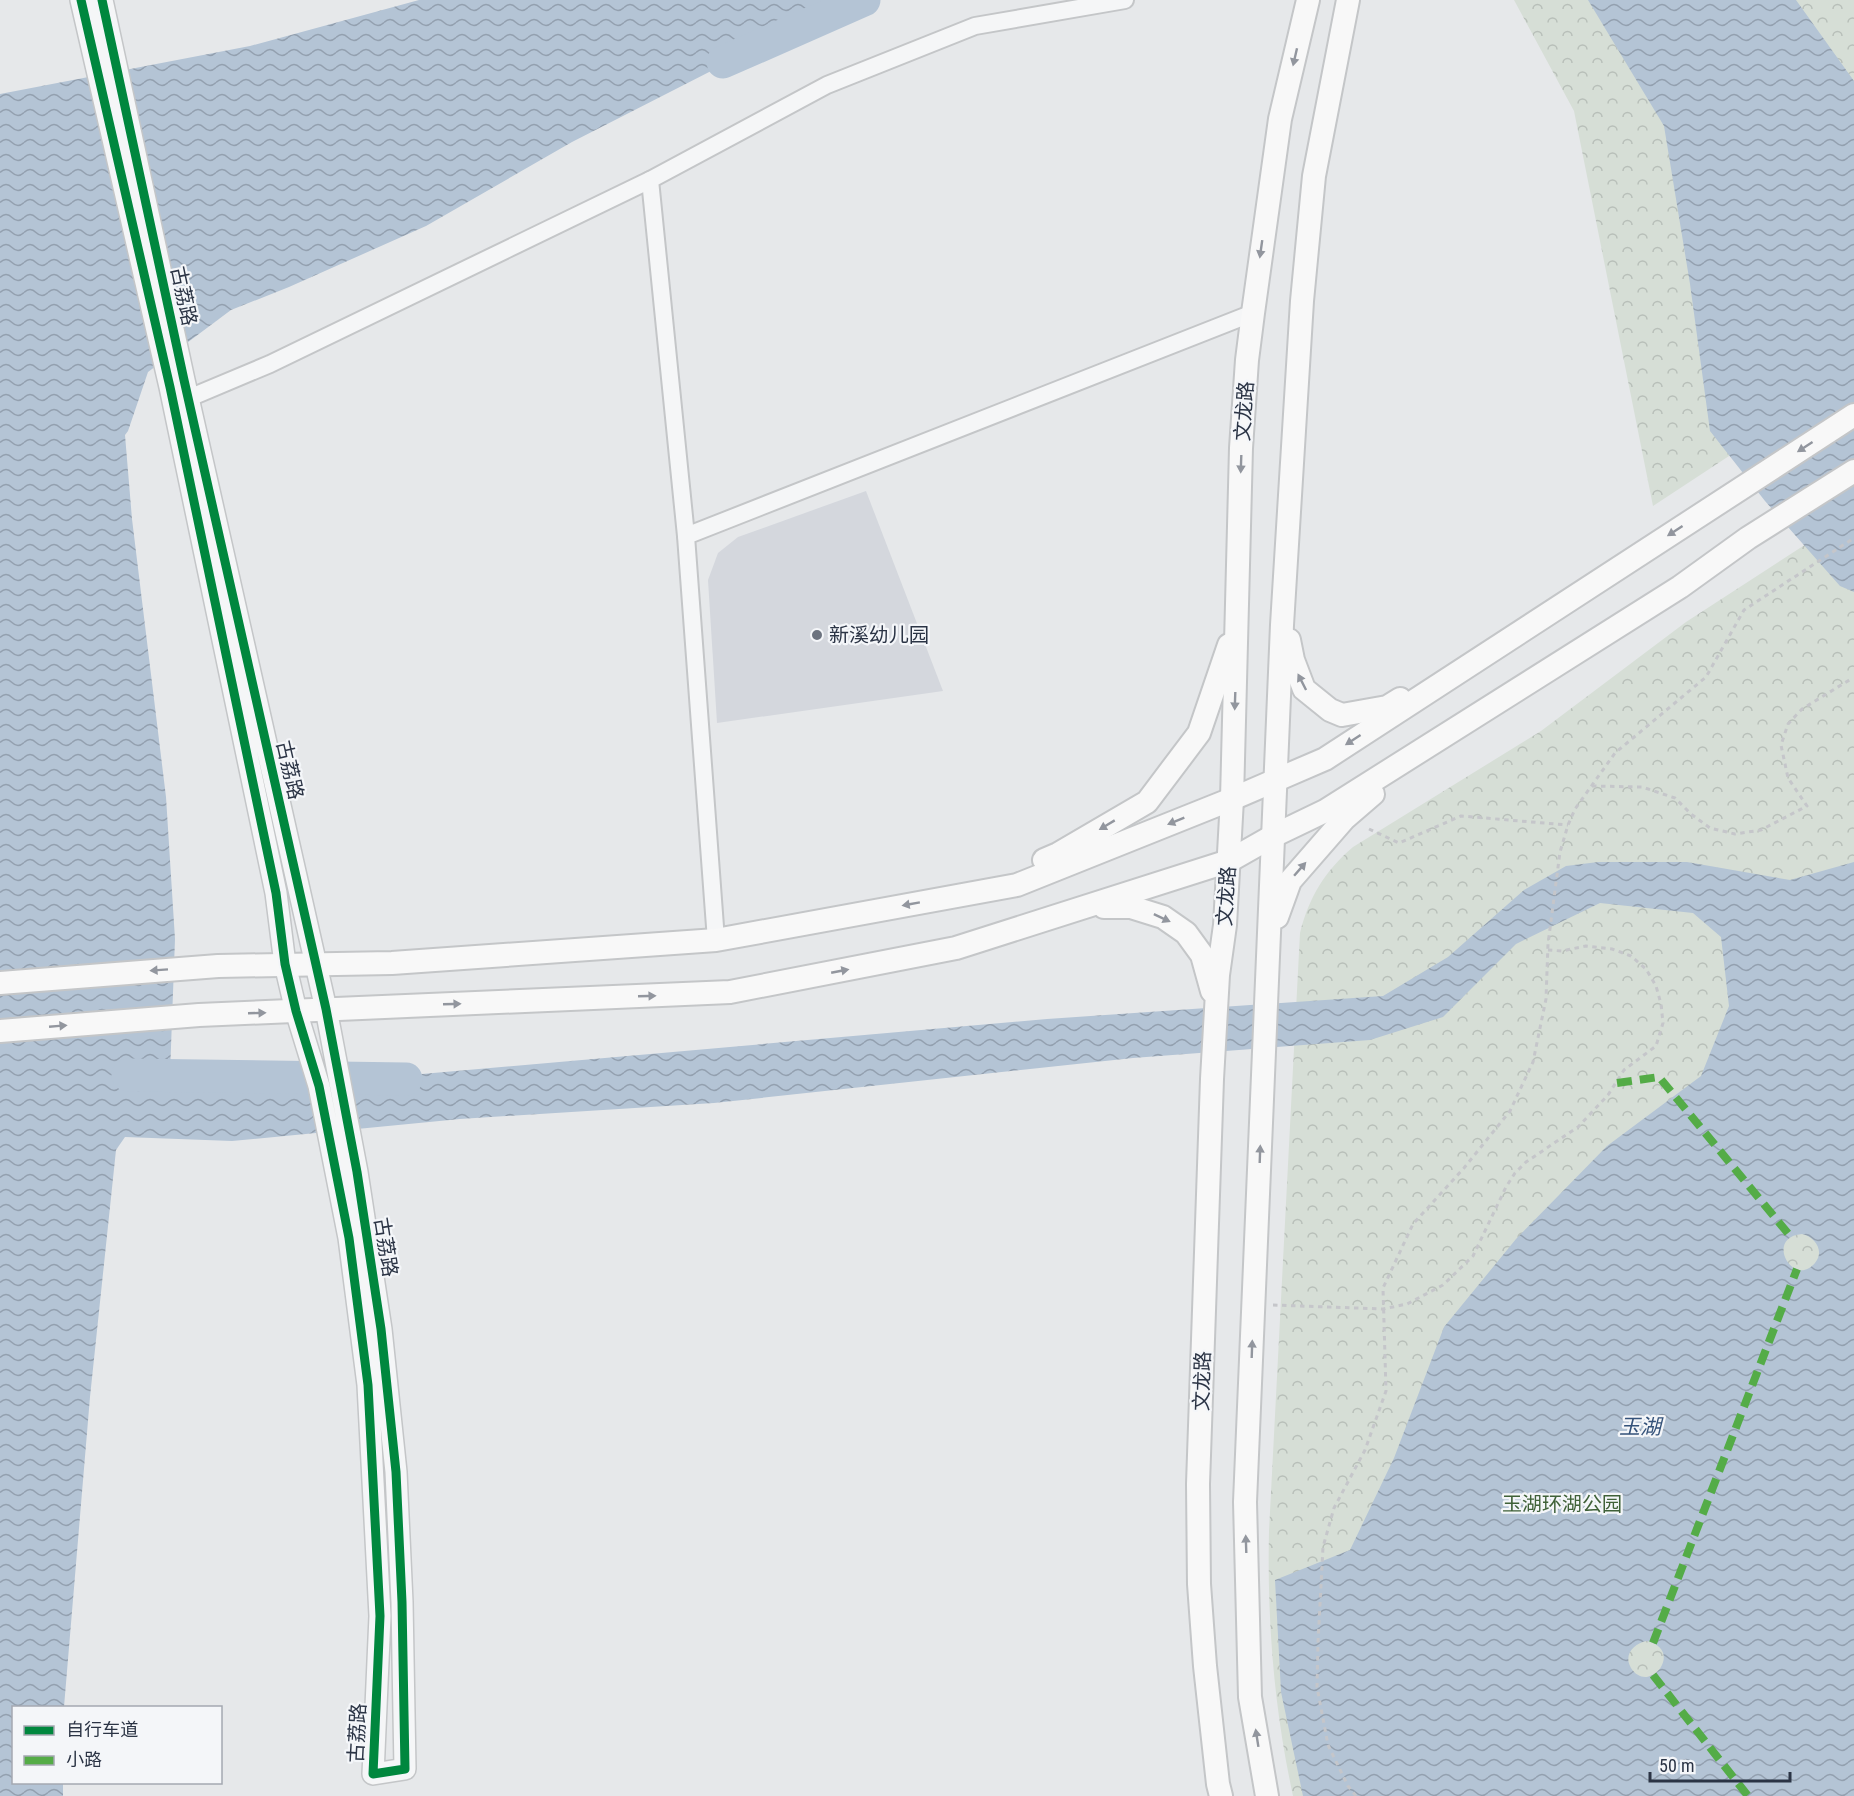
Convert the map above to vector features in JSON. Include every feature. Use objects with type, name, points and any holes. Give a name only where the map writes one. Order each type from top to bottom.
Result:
[{"type":"main road","name":"文龙路","points":[[1221,1796],[1205,1666],[1199,1584],[1198,1484],[1216,1005],[1225,925],[1232,799],[1242,448],[1253,313],[1280,119],[1308,0]]},
{"type":"main road","points":[[1267,1796],[1250,1697],[1245,1502],[1275,779],[1302,301],[1314,176],[1348,0]]},
{"type":"main road","points":[[0,983],[218,966],[392,963],[716,940],[1017,885],[1232,799],[1325,759],[1854,415]]},
{"type":"main road","points":[[0,1031],[199,1015],[729,992],[956,948],[1229,861],[1273,836],[1325,811],[1680,587],[1748,538],[1854,471]]},
{"type":"main road","points":[[1283,608],[1293,660],[1304,689],[1330,710],[1342,715],[1387,707],[1517,634]]},
{"type":"main road","points":[[950,897],[1058,854],[1147,802],[1199,733],[1237,624]]},
{"type":"main road","points":[[1269,942],[1290,881],[1344,819],[1444,735]]},
{"type":"main road","points":[[1085,907],[1131,907],[1163,917],[1186,933],[1202,955],[1216,1005]]},
{"type":"street","name":"古荔路","points":[[81,0],[181,388],[326,1009],[357,1172],[381,1329],[396,1472],[402,1602],[405,1769],[373,1774],[380,1616],[368,1385],[349,1238],[320,1086],[296,1011],[285,964],[276,893],[181,388],[102,0]]},
{"type":"street","points":[[181,388],[270,364],[650,180],[827,85],[975,26],[1125,0]]},
{"type":"street","points":[[650,180],[686,536],[716,940]]},
{"type":"street","points":[[686,536],[1253,313]]},
{"type":"path","points":[[1356,1796],[1348,1786],[1328,1745],[1317,1687],[1323,1546],[1334,1508],[1365,1450],[1386,1391],[1383,1288],[1413,1224],[1464,1168],[1510,1111],[1533,1062],[1546,999],[1548,944],[1560,852],[1575,809],[1615,753],[1706,677],[1744,610],[1854,538]]},
{"type":"path","points":[[1592,786],[1642,787],[1675,798],[1710,828],[1735,834],[1761,830],[1808,806],[1788,778],[1781,745],[1788,724],[1802,709],[1851,679]]},
{"type":"path","points":[[1369,829],[1399,843],[1461,816],[1568,825]]},
{"type":"path","points":[[1273,1305],[1383,1309],[1407,1304],[1443,1285],[1473,1256],[1515,1173],[1526,1162],[1578,1127],[1608,1095],[1624,1070],[1656,1046],[1663,1023],[1661,1004],[1656,986],[1646,969],[1631,957],[1612,949],[1586,946],[1562,951],[1548,950]]},
{"type":"shaded area","name":"新溪幼儿园","points":[[866,491],[943,691],[717,723],[708,580],[718,553],[738,537]]},
{"type":"green space","points":[[1514,0],[1854,0],[1854,374],[1653,506],[1574,111]]},
{"type":"green space","name":"玉湖环湖公园","points":[[1854,513],[1854,1796],[1293,1796],[1281,1730],[1273,1664],[1269,1598],[1269,1531],[1300,933],[1313,896],[1326,875],[1353,847],[1541,731],[1686,622]]},
{"type":"water","name":"玉湖","points":[[419,0],[850,0],[572,142],[426,226],[289,287],[231,310],[148,372],[125,435],[132,519],[166,797],[175,939],[170,1074],[218,1092],[1047,1019],[1383,996],[1448,957],[1524,890],[1566,866],[1598,862],[1687,862],[1790,880],[1854,862],[1854,1796],[1303,1796],[1281,1692],[1275,1580],[1350,1550],[1394,1458],[1444,1327],[1516,1239],[1607,1146],[1701,1076],[1729,1006],[1721,937],[1693,913],[1600,903],[1516,944],[1443,1017],[1370,1040],[1133,1058],[714,1103],[460,1119],[232,1141],[125,1137],[116,1150],[90,1397],[64,1706],[12,1706],[12,1784],[63,1784],[63,1796],[0,1796],[0,94],[250,46]],"holes":[[[1802,1234],[1817,1245],[1818,1258],[1807,1269],[1798,1270],[1786,1259],[1785,1243],[1791,1237]],[[1647,1641],[1658,1646],[1663,1653],[1660,1668],[1654,1674],[1646,1677],[1638,1675],[1629,1663],[1631,1650]]]},
{"type":"water","points":[[1588,0],[1796,0],[1854,81],[1854,592],[1840,586],[1765,501],[1710,431],[1690,284],[1664,126]]},
{"type":"waterway","points":[[723,62],[864,0]]},
{"type":"waterway","points":[[128,1075],[406,1079]]},
{"type":"marked path","points":[[1617,1083],[1659,1077],[1791,1237]]},
{"type":"marked path","points":[[1653,1643],[1797,1269]]},
{"type":"marked path","points":[[1653,1675],[1748,1796]]},
{"type":"cycle path","points":[[81,0],[170,387],[276,893],[285,964],[296,1011],[319,1086],[349,1238],[368,1385],[380,1616],[373,1774],[405,1769],[402,1602],[396,1472],[381,1329],[357,1172],[326,1009],[184,380],[102,0]]},
{"type":"place","name":"新溪幼儿园","points":[[817,635]]}]
